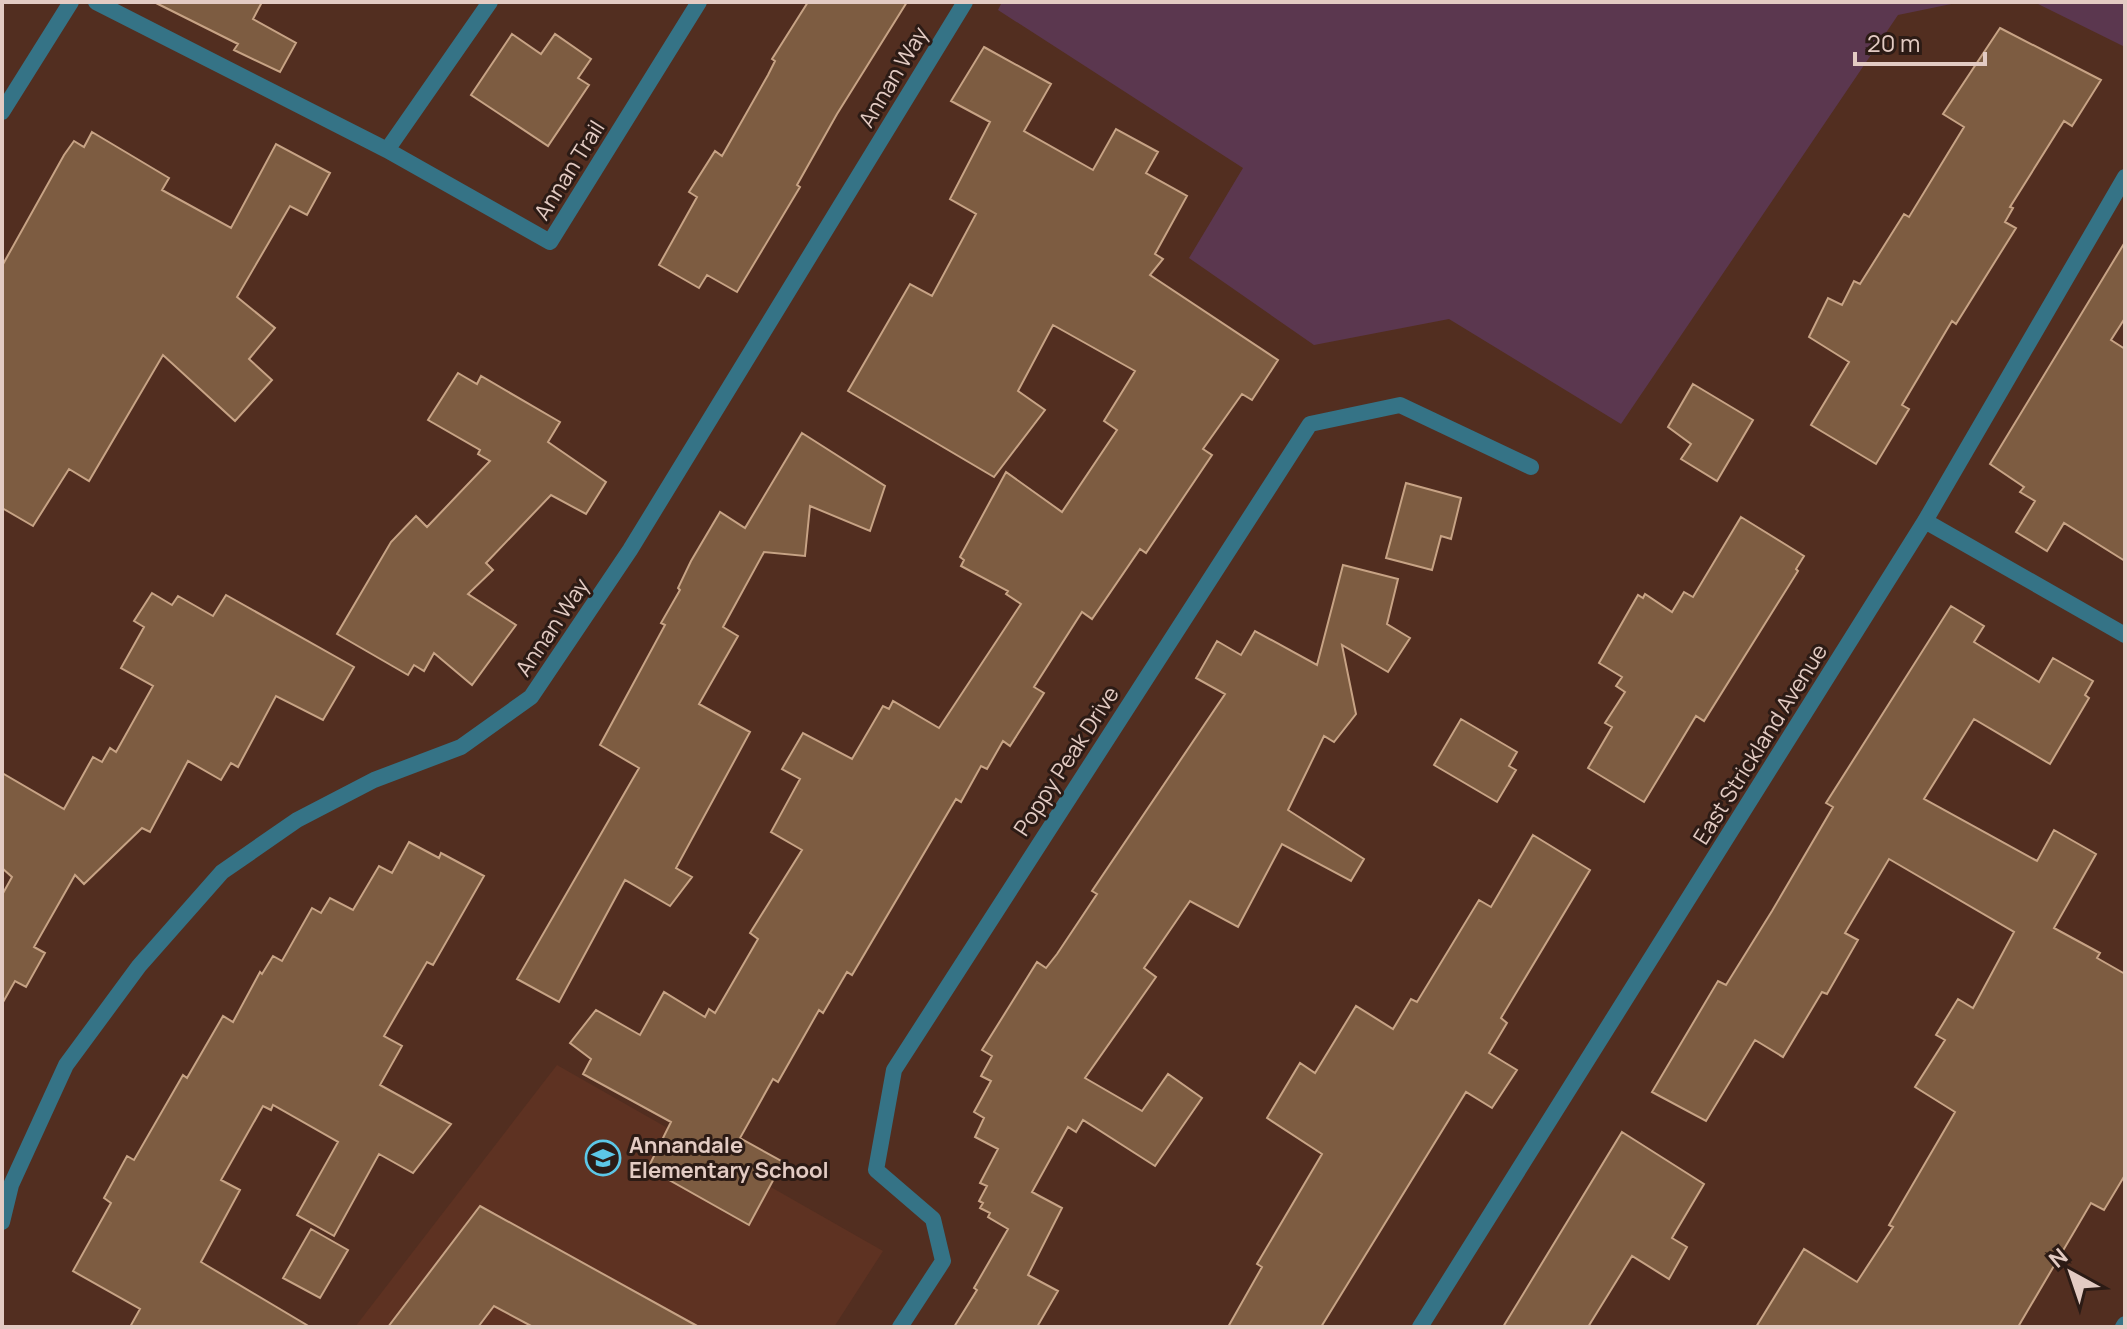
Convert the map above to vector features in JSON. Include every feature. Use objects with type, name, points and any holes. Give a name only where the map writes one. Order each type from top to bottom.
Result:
[{"type":"street","points":[[2,112],[71,2]]},
{"type":"street","name":"Annan Trail","points":[[96,2],[387,150],[550,242],[699,2]]},
{"type":"street","points":[[387,150],[490,2]]},
{"type":"street","name":"Annan Way","points":[[2,1222],[11,1185],[66,1065],[139,966],[222,872],[297,820],[335,800],[374,780],[461,747],[531,697],[630,550],[965,2]]},
{"type":"street","name":"East Strickland Avenue","points":[[1420,1327],[1925,521],[2125,177]]},
{"type":"street","name":"Poppy Peak Drive","points":[[900,1327],[943,1261],[933,1219],[876,1170],[894,1070],[1310,424],[1400,405],[1531,467]]},
{"type":"street","points":[[1925,521],[2125,635]]},
{"type":"shaded area","points":[[1002,2],[1961,2],[1898,15],[1621,424],[1449,319],[1314,345],[1189,258],[1243,168],[998,10]]},
{"type":"shaded area","points":[[2034,2],[2125,2],[2125,47]]},
{"type":"shaded area","name":"Annandale Elementary School","points":[[557,1065],[883,1251],[834,1327],[355,1327]]},
{"type":"building","points":[[154,2],[262,2],[253,19],[296,43],[280,72],[234,50],[238,44]]},
{"type":"building","points":[[808,2],[907,2],[837,114],[797,185],[800,187],[737,292],[707,275],[699,288],[659,265],[697,197],[689,192],[715,151],[722,156],[768,75],[775,61],[772,59]]},
{"type":"building","points":[[2000,28],[2101,80],[2072,126],[2064,121],[2010,207],[2013,208],[2005,222],[2016,228],[1956,324],[1952,321],[1902,405],[1909,409],[1876,464],[1811,425],[1849,362],[1809,337],[1828,298],[1842,305],[1854,281],[1860,284],[1904,214],[1909,217],[1964,127],[1943,114]]},
{"type":"building","points":[[512,34],[541,54],[555,34],[591,59],[578,78],[589,85],[548,146],[471,95]]},
{"type":"building","points":[[984,47],[1051,84],[1024,131],[1093,170],[1116,129],[1158,152],[1146,173],[1187,196],[1155,254],[1163,259],[1150,275],[1278,360],[1252,400],[1242,394],[1203,449],[1212,455],[1146,553],[1140,549],[1092,619],[1082,612],[1034,687],[1044,693],[1010,746],[1003,741],[987,769],[981,766],[961,802],[956,799],[852,975],[847,972],[823,1013],[819,1010],[778,1082],[773,1079],[740,1138],[783,1162],[749,1225],[648,1168],[671,1122],[583,1074],[591,1059],[570,1043],[596,1010],[640,1035],[664,992],[705,1017],[709,1009],[715,1013],[758,939],[750,933],[802,850],[771,832],[800,779],[782,769],[803,733],[852,759],[883,706],[889,709],[893,701],[939,728],[1021,604],[1006,594],[1008,591],[961,566],[964,560],[960,557],[1006,472],[1062,512],[1117,430],[1104,421],[1135,371],[1053,325],[1018,391],[1045,410],[994,477],[848,391],[910,284],[932,296],[976,214],[950,199],[990,122],[951,101]]},
{"type":"building","points":[[92,132],[169,178],[162,190],[231,228],[276,144],[330,173],[307,215],[290,206],[237,297],[275,328],[249,359],[272,380],[235,421],[163,355],[89,481],[69,469],[33,526],[2,508],[2,266],[64,155],[74,141],[84,147]]},
{"type":"building","points":[[2125,242],[2125,318],[2111,340],[2125,349],[2125,561],[2064,523],[2047,551],[2016,532],[2035,501],[2020,492],[2024,487],[1990,464]]},
{"type":"building","points":[[458,373],[477,384],[481,376],[560,422],[548,442],[606,482],[586,514],[551,495],[486,563],[493,570],[468,594],[516,625],[472,685],[434,653],[424,671],[414,665],[408,675],[337,634],[391,542],[416,516],[427,527],[490,461],[478,454],[480,450],[428,420]]},
{"type":"building","points":[[1693,384],[1753,420],[1717,481],[1681,459],[1691,444],[1668,427]]},
{"type":"building","points":[[802,433],[885,486],[870,531],[810,506],[805,556],[764,552],[723,627],[738,636],[699,704],[750,732],[676,868],[692,877],[670,906],[625,880],[559,1002],[517,979],[639,768],[600,745],[665,625],[661,623],[680,590],[678,588],[691,561],[720,512],[745,528]]},
{"type":"building","points":[[1406,483],[1461,498],[1451,539],[1441,536],[1432,570],[1386,558]]},
{"type":"building","points":[[1741,517],[1804,556],[1796,569],[1798,571],[1704,721],[1696,716],[1644,802],[1588,768],[1612,727],[1605,723],[1625,692],[1616,686],[1622,677],[1599,663],[1638,595],[1643,598],[1645,594],[1672,612],[1684,592],[1693,597]]},
{"type":"building","points":[[1343,565],[1398,579],[1387,624],[1410,638],[1388,672],[1342,645],[1356,714],[1334,742],[1324,736],[1288,810],[1364,859],[1351,881],[1282,844],[1238,927],[1190,901],[1144,968],[1156,977],[1085,1078],[1142,1111],[1168,1074],[1202,1098],[1155,1166],[1083,1120],[1076,1132],[1068,1127],[1032,1192],[1062,1208],[1028,1275],[1058,1291],[1037,1327],[954,1327],[1008,1229],[980,1208],[983,1203],[979,1201],[987,1186],[980,1183],[998,1149],[975,1137],[984,1118],[974,1112],[991,1081],[981,1076],[992,1056],[982,1050],[1037,962],[1046,968],[1057,954],[1097,894],[1092,891],[1225,694],[1196,678],[1217,641],[1241,655],[1255,631],[1317,665]]},
{"type":"building","points":[[152,593],[172,605],[178,596],[213,616],[226,595],[354,667],[323,720],[276,696],[238,767],[231,763],[221,780],[188,761],[150,832],[142,828],[84,884],[75,875],[34,947],[45,953],[26,987],[15,981],[2,1004],[2,895],[12,877],[2,868],[2,773],[64,809],[93,757],[102,762],[110,748],[116,752],[153,686],[121,668],[144,627],[134,621]]},
{"type":"building","points":[[1951,606],[1984,626],[1974,642],[2039,682],[2053,658],[2093,681],[2085,695],[2089,698],[2050,764],[1974,719],[1924,799],[2037,861],[2054,830],[2096,854],[2054,928],[2100,953],[2097,958],[2125,974],[2125,1175],[2104,1210],[2091,1203],[2018,1327],[1756,1327],[1804,1249],[1857,1282],[1893,1227],[1889,1225],[1955,1112],[1915,1087],[1945,1040],[1936,1035],[1958,999],[1973,1008],[2014,932],[1889,859],[1845,933],[1858,940],[1827,994],[1822,992],[1783,1057],[1755,1040],[1706,1121],[1652,1092],[1718,981],[1726,985],[1772,911],[1833,807],[1826,803]]},
{"type":"building","points":[[1461,719],[1517,752],[1509,766],[1516,770],[1497,802],[1434,765]]},
{"type":"building","points":[[1533,835],[1590,870],[1501,1018],[1507,1023],[1489,1053],[1517,1070],[1492,1108],[1466,1092],[1321,1327],[1228,1327],[1262,1267],[1257,1264],[1322,1154],[1267,1118],[1300,1063],[1315,1073],[1356,1006],[1393,1029],[1411,999],[1417,1002],[1479,900],[1491,907]]},
{"type":"building","points":[[409,842],[439,858],[441,853],[484,876],[433,965],[427,962],[384,1036],[402,1046],[380,1085],[451,1124],[413,1173],[379,1154],[334,1236],[297,1215],[338,1142],[273,1105],[271,1110],[263,1106],[221,1180],[240,1190],[201,1262],[310,1327],[130,1327],[140,1309],[73,1271],[111,1203],[104,1198],[127,1156],[134,1160],[183,1075],[187,1078],[223,1016],[233,1022],[260,972],[262,974],[273,956],[282,961],[312,908],[321,913],[330,898],[353,910],[379,866],[392,873]]},
{"type":"building","points":[[1622,1132],[1704,1184],[1672,1238],[1687,1247],[1669,1279],[1632,1256],[1588,1327],[1503,1327]]},
{"type":"building","points":[[480,1206],[699,1327],[533,1327],[494,1306],[478,1327],[388,1327]]},
{"type":"building","points":[[311,1229],[348,1250],[320,1298],[283,1278]]},
{"type":"place","name":"Annandale Elementary School","points":[[603,1158]]}]
